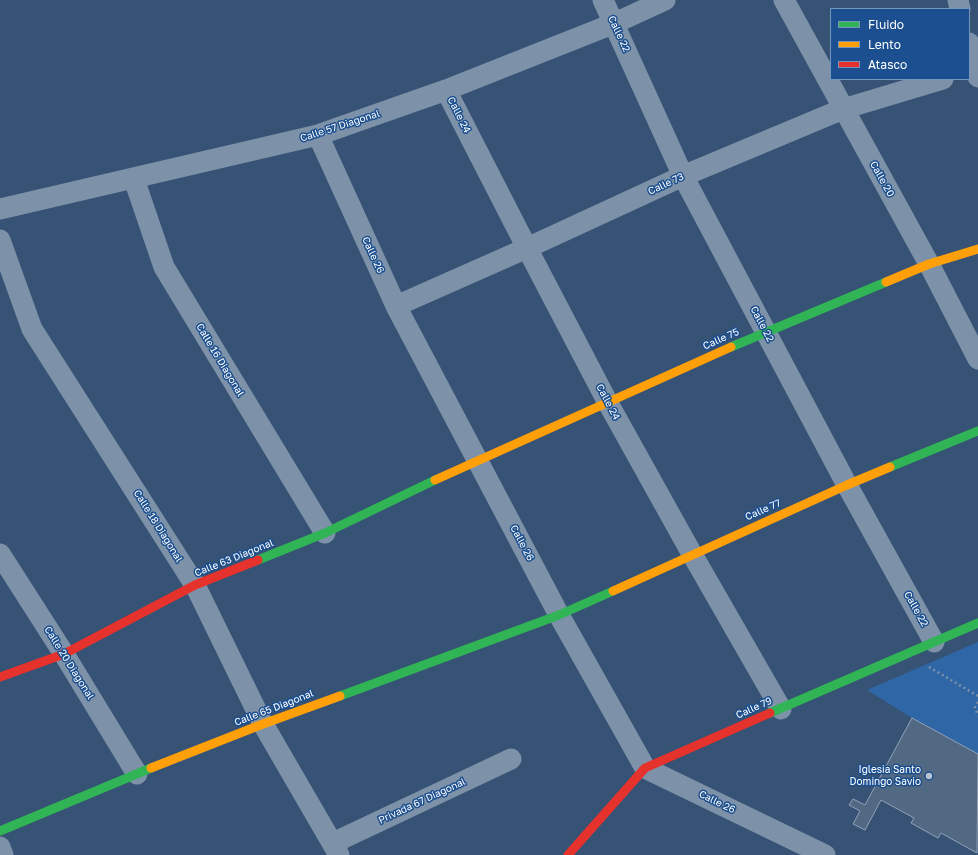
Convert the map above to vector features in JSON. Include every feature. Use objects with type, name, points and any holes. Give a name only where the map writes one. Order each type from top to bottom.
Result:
[{"type":"street","name":"Calle 22","points":[[603,0],[683,176],[847,484],[934,642]]},
{"type":"street","name":"Calle 57 Diagonal","points":[[0,210],[318,135],[446,90],[614,23],[666,0]]},
{"type":"street","name":"Calle 20","points":[[784,0],[929,264],[978,360]]},
{"type":"street","points":[[970,48],[975,71]]},
{"type":"street","name":"Calle 73","points":[[396,306],[527,248],[683,176],[843,109],[940,80]]},
{"type":"street","name":"Calle 24","points":[[446,90],[608,403],[781,709]]},
{"type":"street","name":"Calle 26","points":[[318,135],[396,306],[559,614],[645,768],[825,855]]},
{"type":"street","name":"Calle 16 Diagonal","points":[[134,179],[164,266],[325,533]]},
{"type":"street","name":"Calle 18 Diagonal","points":[[0,240],[32,328],[195,585],[263,724],[336,849]]},
{"type":"street","name":"Calle 75","points":[[478,460],[766,331],[929,264],[978,250]]},
{"type":"street","name":"Calle 77","points":[[559,614],[847,484],[978,431]]},
{"type":"street","name":"Calle 63 Diagonal","points":[[0,677],[64,654],[195,585],[325,533],[478,460]]},
{"type":"street","name":"Calle 20 Diagonal","points":[[0,554],[64,654],[137,774]]},
{"type":"street","name":"Calle 65 Diagonal","points":[[0,831],[263,724],[559,614]]},
{"type":"street","name":"Calle 79","points":[[568,855],[645,768],[978,623]]},
{"type":"street","name":"Privada 67 Diagonal","points":[[336,849],[511,759]]},
{"type":"street","points":[[0,847],[3,855]]},
{"type":"path","points":[[907,654],[978,696]]},
{"type":"path","points":[[978,702],[975,707],[978,716]]},
{"type":"shaded area","points":[[978,642],[978,754],[912,718],[867,690]]},
{"type":"building","name":"Iglesia Santo Domingo Savio","points":[[912,718],[978,754],[977,853],[941,833],[938,838],[911,823],[914,818],[881,800],[865,830],[853,824],[860,811],[849,805],[853,799],[865,805]]},
{"type":"traffic: fast","points":[[731,347],[886,282]]},
{"type":"traffic: fast","points":[[890,467],[978,431]]},
{"type":"traffic: fast","points":[[258,560],[325,533],[435,480]]},
{"type":"traffic: fast","points":[[340,696],[559,615],[613,591]]},
{"type":"traffic: fast","points":[[770,713],[978,623]]},
{"type":"traffic: fast","points":[[0,831],[151,768]]},
{"type":"traffic: slow","points":[[886,282],[929,264],[978,249]]},
{"type":"traffic: slow","points":[[435,480],[731,347]]},
{"type":"traffic: slow","points":[[613,591],[890,467]]},
{"type":"traffic: slow","points":[[151,768],[263,724],[340,696]]},
{"type":"traffic: jam","points":[[0,677],[64,654],[195,585],[258,560]]},
{"type":"traffic: jam","points":[[568,855],[645,768],[770,713]]},
{"type":"place","name":"Iglesia Santo Domingo Savio","points":[[929,776]]}]
